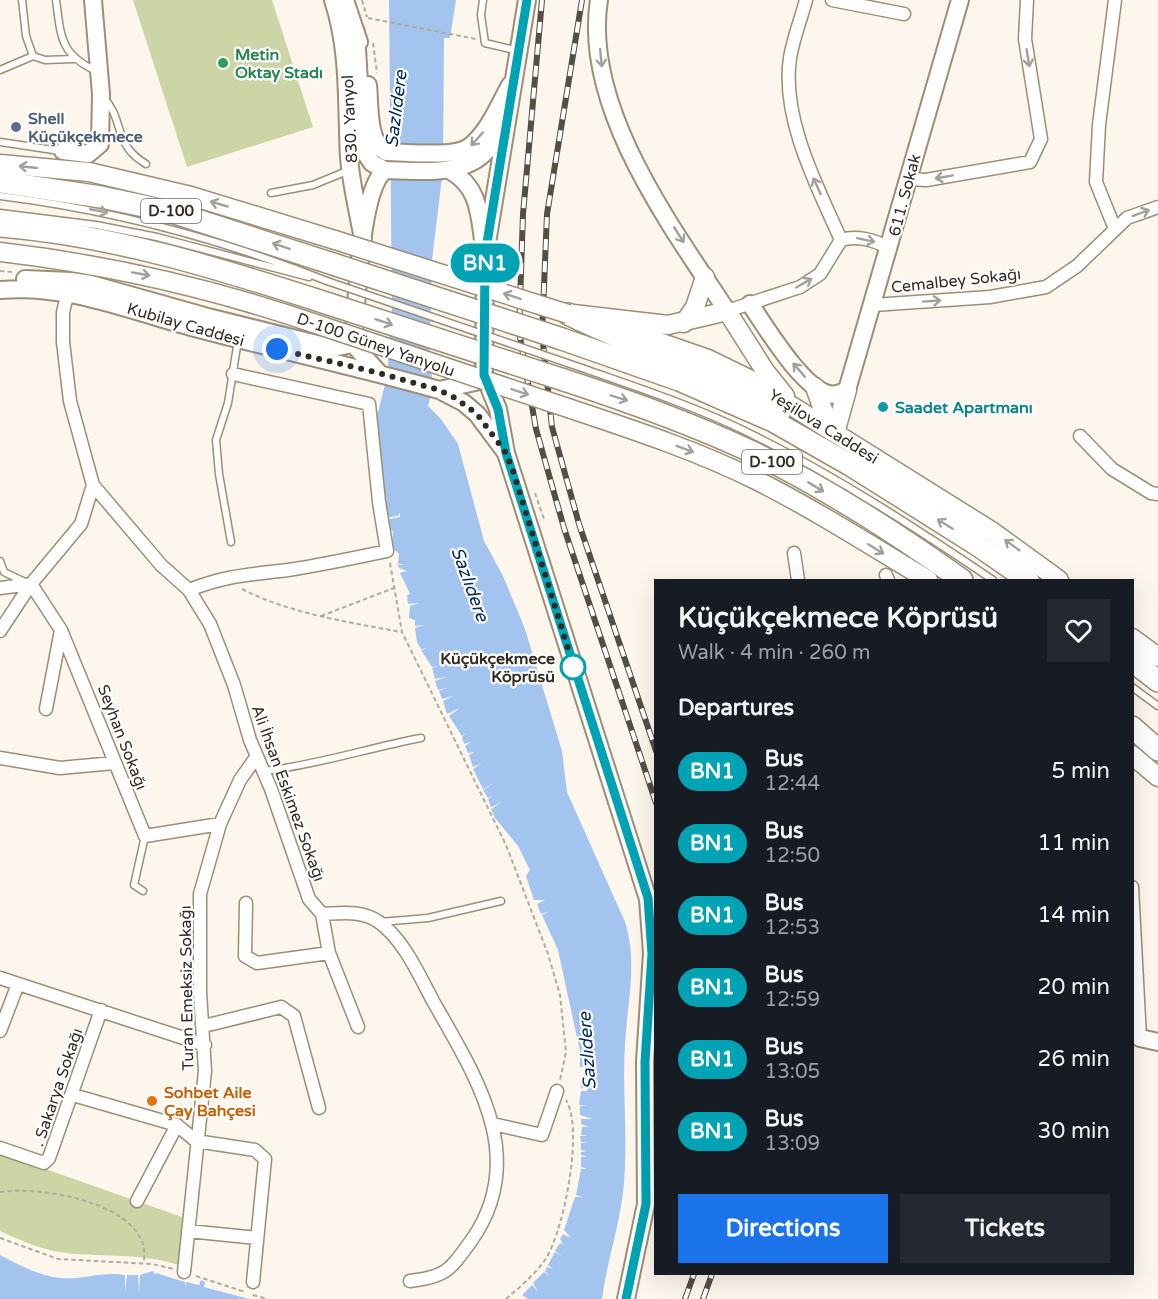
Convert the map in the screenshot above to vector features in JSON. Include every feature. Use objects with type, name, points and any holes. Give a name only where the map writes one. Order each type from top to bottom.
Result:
[{"type":"highway","name":"D-100","points":[[0,182],[101,196],[172,212],[332,273],[562,339],[631,363],[772,421],[852,465],[1027,579]]},
{"type":"highway","name":"D-100","points":[[0,226],[32,228],[157,252],[329,304],[657,412],[753,452],[860,513],[960,579]]},
{"type":"highway","points":[[0,236],[32,228]]},
{"type":"highway","points":[[568,314],[611,335],[729,383],[758,398],[852,465]]},
{"type":"highway","points":[[1134,663],[1158,681]]},
{"type":"highway","points":[[1134,729],[1158,750]]},
{"type":"main road","points":[[70,155],[88,154],[100,144],[101,94],[93,0]]},
{"type":"main road","name":"830. Yanyol","points":[[333,0],[344,46],[351,169],[363,239]]},
{"type":"main road","points":[[345,0],[366,73],[374,137],[377,146],[386,152],[450,153],[466,148],[479,138],[515,76]]},
{"type":"main road","points":[[527,0],[485,255],[484,375],[498,409],[506,453],[648,898],[652,954],[645,1062],[646,1204],[626,1299]]},
{"type":"main road","points":[[599,0],[598,21],[602,70],[620,132],[651,191],[705,277],[765,371],[794,407]]},
{"type":"main road","name":"611. Sokak","points":[[847,390],[890,249],[960,0]]},
{"type":"main road","points":[[356,32],[363,150],[372,163],[385,170],[452,171],[473,162],[493,143],[515,76]]},
{"type":"main road","points":[[0,164],[86,169],[191,196],[568,314],[606,316],[668,325],[727,311]]},
{"type":"main road","points":[[379,373],[353,344],[363,239],[374,182],[385,170]]},
{"type":"main road","points":[[452,171],[468,183],[475,194],[485,255]]},
{"type":"main road","name":"D-100 Güney Yanyolu","points":[[0,252],[150,276],[263,305],[705,456],[803,504],[926,579]]},
{"type":"main road","points":[[684,323],[695,307],[705,277]]},
{"type":"main road","name":"Kubilay Caddesi","points":[[0,279],[71,280],[333,348],[353,344]]},
{"type":"main road","name":"Kubilay Caddesi","points":[[0,291],[68,292],[98,298],[238,339],[439,390],[464,403],[477,414],[506,453]]},
{"type":"main road","points":[[750,304],[798,369],[815,387],[829,394],[838,394],[847,390]]},
{"type":"main road","name":"Yeşilova Caddesi","points":[[568,314],[708,359],[747,378],[993,532],[1058,579]]},
{"type":"main road","points":[[439,390],[475,382],[484,375]]},
{"type":"main road","points":[[815,387],[828,424],[835,433]]},
{"type":"main road","points":[[835,433],[847,390]]},
{"type":"main road","points":[[1134,639],[1158,657]]},
{"type":"main road","points":[[1134,757],[1158,777]]},
{"type":"main road","points":[[1136,1035],[1158,1042]]},
{"type":"street","points":[[806,0],[790,58],[788,97],[809,169],[841,240]]},
{"type":"street","points":[[832,0],[904,14]]},
{"type":"street","points":[[909,179],[926,180],[1030,162],[1041,138],[1025,39],[1027,0]]},
{"type":"street","points":[[1115,0],[1099,125],[1096,182],[1115,229]]},
{"type":"street","name":"Cemalbey Sokağı","points":[[873,305],[990,297],[1046,286],[1077,266],[1127,218],[1158,207]]},
{"type":"street","points":[[841,240],[858,238],[881,243],[890,249]]},
{"type":"street","points":[[727,311],[800,287],[820,274],[841,240]]},
{"type":"street","points":[[0,631],[31,584],[81,524],[93,485],[70,400],[63,342],[63,312],[68,292]]},
{"type":"street","points":[[189,590],[221,578],[253,572],[287,570],[387,551],[379,502],[369,404],[233,374]]},
{"type":"street","points":[[1080,436],[1112,469],[1151,493],[1158,494]]},
{"type":"street","name":"Ali İhsan Eskimez Sokağı","points":[[93,485],[161,565],[189,590],[210,624],[309,899],[322,914]]},
{"type":"street","points":[[794,553],[798,579]]},
{"type":"street","points":[[0,588],[31,584]]},
{"type":"street","name":"Seyhan Sokağı","points":[[31,584],[61,630],[106,735],[114,763],[145,836]]},
{"type":"street","points":[[46,709],[61,630]]},
{"type":"street","name":"Turan Emeksiz Sokağı","points":[[184,1272],[205,1071],[204,1026],[200,992],[200,894],[220,824],[240,780],[257,756]]},
{"type":"street","points":[[0,758],[60,768],[114,763]]},
{"type":"street","points":[[145,836],[220,824]]},
{"type":"street","points":[[246,903],[245,956],[257,963],[329,953]]},
{"type":"street","points":[[358,1027],[329,953],[322,914],[357,912],[380,922],[399,942],[478,1081],[497,1136],[497,1182],[478,1231],[450,1270],[436,1278],[410,1281]]},
{"type":"street","points":[[1134,961],[1136,1035]]},
{"type":"street","points":[[0,978],[205,1045]]},
{"type":"street","points":[[0,1031],[18,984]]},
{"type":"street","points":[[204,1026],[281,1007],[294,1016],[319,1108]]},
{"type":"street","name":". Sakarya Sokağı","points":[[0,1148],[44,1163],[49,1158],[101,1010]]},
{"type":"street","points":[[492,1124],[542,1135],[557,1091]]},
{"type":"street","points":[[73,1095],[177,1125],[196,1141],[255,1150],[265,1159],[254,1282]]},
{"type":"street","points":[[136,1201],[177,1125]]},
{"type":"street","points":[[188,1231],[258,1238]]},
{"type":"lane","points":[[22,0],[26,36],[33,56]]},
{"type":"lane","points":[[56,0],[68,52],[74,59],[99,73]]},
{"type":"lane","points":[[483,0],[481,15],[485,43],[519,51]]},
{"type":"lane","points":[[0,70],[33,56],[45,60],[74,59]]},
{"type":"lane","points":[[101,94],[110,104],[123,143],[132,156],[146,164]]},
{"type":"lane","points":[[0,142],[70,155]]},
{"type":"lane","points":[[271,193],[313,185],[351,169]]},
{"type":"lane","points":[[0,196],[60,204],[186,232],[332,273],[674,401],[742,430],[789,454],[919,532],[991,579]]},
{"type":"lane","points":[[0,213],[96,225],[332,273]]},
{"type":"lane","points":[[231,542],[219,474],[216,440],[233,374],[238,339]]},
{"type":"lane","points":[[0,561],[4,572],[31,584]]},
{"type":"lane","points":[[1134,688],[1158,706]]},
{"type":"lane","points":[[264,772],[320,763],[366,748],[421,738]]},
{"type":"lane","points":[[143,891],[134,885],[145,836]]},
{"type":"lane","points":[[380,922],[428,918],[501,902]]},
{"type":"path","points":[[368,18],[382,23],[458,38]]},
{"type":"path","points":[[387,551],[402,632],[506,845],[548,954],[560,995],[566,1052],[557,1091],[567,1101],[573,1120],[572,1164],[566,1201],[546,1258],[530,1279],[506,1299]]},
{"type":"path","points":[[221,578],[263,599],[321,616],[402,632]]},
{"type":"path","points":[[321,616],[394,588]]},
{"type":"path","points":[[0,1192],[42,1190],[88,1203],[114,1215],[130,1224],[137,1234],[144,1249],[144,1263]]},
{"type":"path","points":[[0,1238],[58,1260],[144,1263],[184,1272],[268,1299]]},
{"type":"green space","name":"Metin Oktay Stadı","points":[[133,0],[272,0],[313,127],[187,167]]},
{"type":"green space","points":[[0,1153],[182,1217],[182,1266],[139,1257],[58,1252],[32,1245],[0,1231]]},
{"type":"water","name":"Sazlıdere","points":[[389,0],[456,0],[450,38],[444,38],[443,169],[432,260],[429,366],[434,384],[428,406],[441,419],[458,444],[484,541],[503,576],[525,629],[562,751],[567,792],[625,922],[629,937],[631,984],[624,1062],[624,1182],[602,1299],[528,1299],[522,1295],[532,1285],[538,1292],[533,1283],[544,1272],[550,1276],[545,1271],[547,1267],[553,1269],[548,1265],[555,1252],[564,1257],[555,1251],[560,1243],[563,1244],[560,1239],[563,1234],[571,1238],[564,1230],[575,1197],[582,1197],[576,1195],[581,1169],[587,1169],[581,1167],[581,1157],[587,1157],[581,1155],[581,1152],[587,1151],[581,1150],[581,1143],[588,1142],[581,1142],[580,1136],[588,1136],[581,1135],[582,1127],[589,1127],[581,1124],[581,1119],[592,1119],[580,1115],[580,1106],[588,1106],[579,1105],[581,1091],[587,1091],[586,1085],[581,1089],[580,1079],[584,1078],[584,1067],[580,1067],[580,1051],[558,950],[542,915],[550,911],[541,914],[537,904],[545,900],[534,900],[526,876],[530,870],[518,846],[495,818],[491,809],[502,802],[491,807],[488,799],[493,796],[488,798],[483,790],[494,783],[483,789],[473,769],[482,763],[473,767],[469,755],[474,752],[468,753],[465,746],[471,742],[464,744],[462,737],[467,733],[462,736],[449,716],[460,708],[447,714],[443,701],[453,696],[442,699],[439,691],[447,688],[438,690],[435,681],[446,677],[435,679],[432,668],[438,666],[432,667],[421,650],[428,648],[421,649],[417,642],[415,628],[424,625],[415,626],[415,620],[409,618],[410,606],[419,603],[408,604],[407,595],[410,594],[400,573],[407,571],[399,568],[398,565],[405,564],[398,564],[399,554],[392,547],[393,532],[385,520],[400,517],[400,513],[398,516],[385,518],[382,503],[387,500],[385,495],[381,497],[379,443],[375,424],[389,369],[387,354],[392,319]]},
{"type":"water","points":[[0,1255],[29,1270],[53,1277],[125,1275],[125,1292],[127,1275],[138,1275],[139,1293],[140,1275],[153,1271],[155,1275],[156,1273],[185,1282],[185,1288],[186,1282],[199,1285],[201,1280],[205,1282],[204,1287],[249,1299],[0,1299]]},
{"type":"railway","points":[[542,0],[523,214],[519,331],[536,429],[564,528],[654,797]]},
{"type":"railway","points":[[582,0],[547,214],[542,334],[552,427],[579,524],[654,745]]},
{"type":"railway","points":[[685,1299],[694,1275]]},
{"type":"railway","points":[[703,1299],[712,1275]]},
{"type":"bus line","name":"BN1","points":[[527,0],[485,255],[484,375],[498,409],[506,453],[596,738],[642,871],[648,898],[652,927],[652,954],[645,1062],[646,1204],[626,1299]]},
{"type":"place","name":"Metin Oktay Stadı","points":[[223,63]]},
{"type":"place","name":"Shell Küçükçekmece","points":[[16,127]]},
{"type":"place","name":"Saadet Apartmanı","points":[[883,407]]},
{"type":"place","name":"Küçükçekmece Köprüsü","points":[[573,667]]},
{"type":"place","name":"Sohbet Aile Çay Bahçesi","points":[[152,1101]]},
{"type":"route","points":[[277,349],[439,390],[464,403],[477,414],[506,453],[513,471],[575,671],[573,667]]}]
